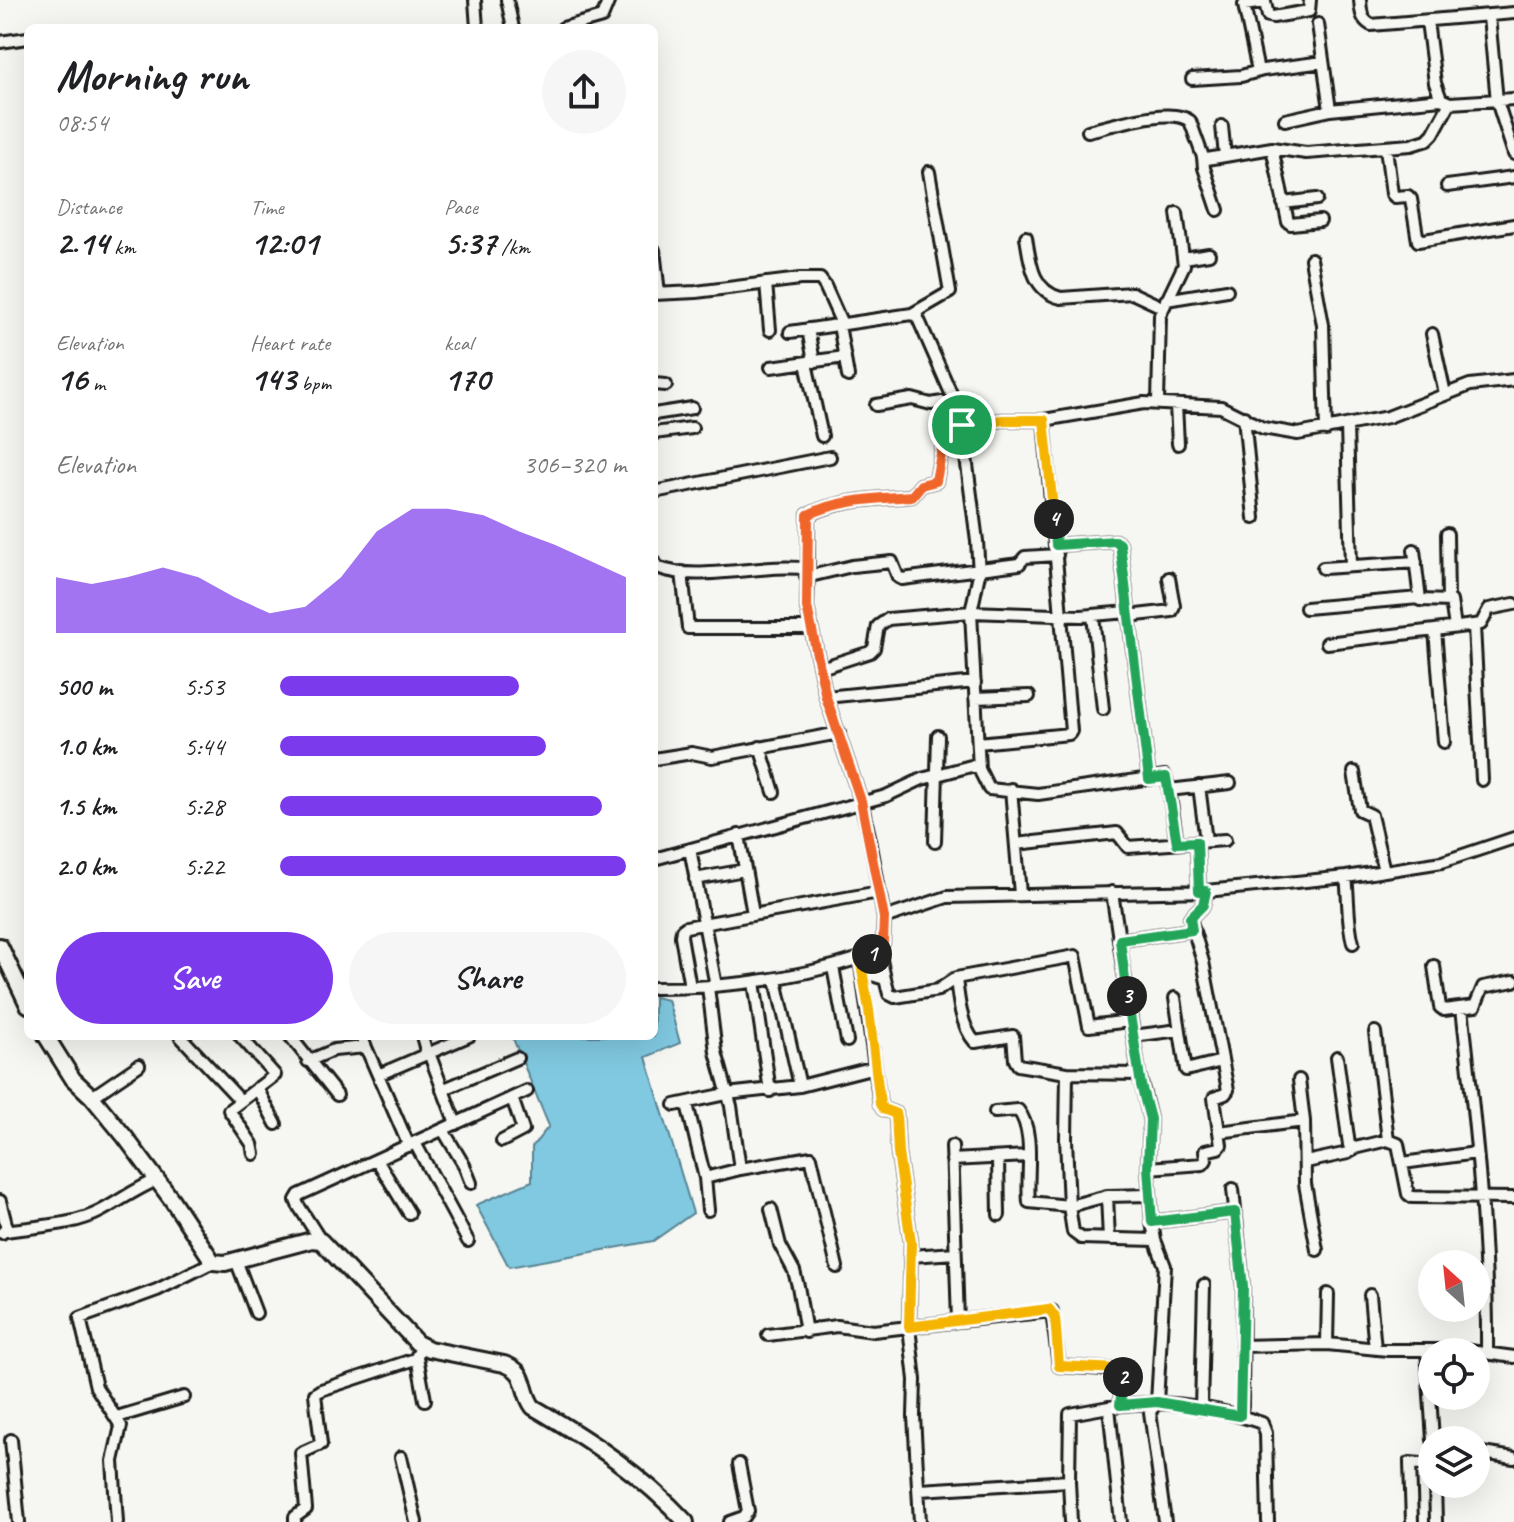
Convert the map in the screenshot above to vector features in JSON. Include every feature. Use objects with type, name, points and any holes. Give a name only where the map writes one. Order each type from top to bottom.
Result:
[{"type":"street","points":[[475,0],[477,24]]},
{"type":"street","points":[[507,0],[512,24]]},
{"type":"street","points":[[580,24],[602,17],[609,0]]},
{"type":"street","points":[[1258,71],[1244,5],[1265,2],[1268,16],[1273,17],[1309,11],[1310,0]]},
{"type":"street","points":[[1360,0],[1364,21],[1371,25],[1514,13]]},
{"type":"street","points":[[1489,17],[1497,101],[1514,154]]},
{"type":"street","points":[[596,20],[602,24]]},
{"type":"street","points":[[1427,21],[1435,83],[1446,101]]},
{"type":"street","points":[[1318,24],[1330,110]]},
{"type":"street","points":[[0,42],[24,39]]},
{"type":"street","points":[[1192,79],[1241,76],[1323,62]]},
{"type":"street","points":[[1285,120],[1330,110],[1514,99]]},
{"type":"street","points":[[1203,157],[1212,159],[1272,148],[1306,153],[1411,145],[1427,140],[1446,101]]},
{"type":"street","points":[[1088,131],[1167,114],[1185,117],[1190,121],[1203,157],[1218,210]]},
{"type":"street","points":[[1222,126],[1225,156]]},
{"type":"street","points":[[1272,148],[1289,224],[1320,221]]},
{"type":"street","points":[[1386,148],[1392,194],[1411,199],[1418,241],[1514,225]]},
{"type":"street","points":[[790,332],[912,314],[950,292],[929,172]]},
{"type":"street","points":[[1447,186],[1514,177]]},
{"type":"street","points":[[1283,203],[1317,199]]},
{"type":"street","points":[[1158,403],[1160,315],[1183,270],[1177,213]]},
{"type":"street","points":[[1026,237],[1033,277],[1054,296],[1132,293],[1164,303],[1227,290]]},
{"type":"street","points":[[1184,258],[1209,254]]},
{"type":"street","points":[[1311,259],[1323,325],[1326,430]]},
{"type":"street","points":[[658,293],[820,279],[841,324],[848,376]]},
{"type":"street","points":[[766,283],[770,330]]},
{"type":"street","points":[[912,314],[919,318],[962,425],[977,541],[978,568],[971,612],[979,769],[987,788],[1038,794],[1165,776],[1177,843]]},
{"type":"street","points":[[808,329],[822,436]]},
{"type":"street","points":[[1432,334],[1445,394]]},
{"type":"street","points":[[771,367],[845,357]]},
{"type":"street","points":[[962,425],[1003,420],[1044,420],[1158,403],[1221,407],[1263,428],[1286,434],[1326,430],[1388,417],[1479,383],[1514,380]]},
{"type":"street","points":[[658,384],[666,385]]},
{"type":"street","points":[[876,405],[912,399],[931,404],[954,400]]},
{"type":"street","points":[[1176,405],[1178,444]]},
{"type":"street","points":[[658,413],[692,408]]},
{"type":"street","points":[[1244,417],[1254,518]]},
{"type":"street","points":[[978,743],[1071,732],[1044,420]]},
{"type":"street","points":[[1347,426],[1351,566]]},
{"type":"street","points":[[658,432],[692,428]]},
{"type":"street","points":[[658,988],[776,980],[860,958],[879,950],[883,943],[884,918],[861,801],[826,697],[807,607],[808,515],[822,508],[912,496],[921,485],[936,481],[942,449],[964,442]]},
{"type":"street","points":[[658,491],[830,457]]},
{"type":"street","points":[[1447,534],[1448,600]]},
{"type":"street","points":[[658,573],[770,567],[807,573],[892,562],[898,577],[902,579],[1019,564],[1025,557],[1115,541],[1120,544],[1149,779]]},
{"type":"street","points":[[1414,550],[1419,598]]},
{"type":"street","points":[[1323,568],[1416,562]]},
{"type":"street","points":[[658,567],[667,571]]},
{"type":"street","points":[[682,572],[688,628],[812,628]]},
{"type":"street","points":[[821,668],[870,652],[882,621],[911,616],[971,612],[1093,615],[1172,611],[1174,606],[1169,578]]},
{"type":"street","points":[[1306,608],[1419,598],[1422,601],[1448,600],[1453,604],[1455,627]]},
{"type":"street","points":[[1327,643],[1474,626],[1483,622],[1492,607],[1514,604]]},
{"type":"street","points":[[1093,615],[1103,709]]},
{"type":"street","points":[[1474,626],[1482,780]]},
{"type":"street","points":[[1435,630],[1444,742]]},
{"type":"street","points":[[826,697],[975,682]]},
{"type":"street","points":[[975,698],[1029,696]]},
{"type":"street","points":[[658,758],[692,753],[712,757],[839,733]]},
{"type":"street","points":[[935,842],[938,736]]},
{"type":"street","points":[[760,747],[774,792]]},
{"type":"street","points":[[658,858],[886,796],[922,779],[971,766],[979,769]]},
{"type":"street","points":[[1354,772],[1360,810],[1372,817],[1384,871]]},
{"type":"street","points":[[1169,790],[1230,783]]},
{"type":"street","points":[[1148,1168],[1203,1164],[1205,1151],[1220,1147],[1214,1098],[1228,1090],[1203,962],[1190,918],[1203,905],[1199,786]]},
{"type":"street","points":[[1011,789],[1020,894]]},
{"type":"street","points":[[1016,844],[1117,833],[1126,846],[1225,840]]},
{"type":"street","points":[[739,835],[753,914]]},
{"type":"street","points":[[884,918],[939,899],[1020,894],[1203,891],[1346,877],[1442,862],[1514,838]]},
{"type":"street","points":[[690,849],[704,922],[716,1052],[731,1106],[740,1169]]},
{"type":"street","points":[[695,879],[745,870]]},
{"type":"street","points":[[1346,877],[1347,920],[1353,943]]},
{"type":"street","points":[[690,987],[682,930],[704,922],[879,892]]},
{"type":"street","points":[[1112,892],[1130,1021],[1150,1119],[1148,1168],[1152,1222],[1165,1266],[1157,1402],[1150,1412],[1165,1522]]},
{"type":"street","points":[[1120,940],[1192,930]]},
{"type":"street","points":[[879,950],[889,994],[895,997],[938,990],[956,978],[1075,956],[1089,1026],[1130,1021]]},
{"type":"street","points":[[2,955],[24,997]]},
{"type":"street","points":[[860,958],[881,1107],[896,1114],[911,1256],[909,1327],[915,1380],[920,1522]]},
{"type":"street","points":[[1434,966],[1442,1009],[1477,1004],[1483,987],[1514,981]]},
{"type":"street","points":[[833,967],[847,1041]]},
{"type":"street","points":[[862,972],[885,979]]},
{"type":"street","points":[[956,978],[967,1030],[975,1042],[1013,1036],[1018,1065],[1067,1073],[1139,1074]]},
{"type":"street","points":[[776,980],[800,1086]]},
{"type":"street","points":[[754,982],[770,1091]]},
{"type":"street","points":[[1175,998],[1186,1070],[1222,1061]]},
{"type":"street","points":[[1462,1008],[1480,1197],[1487,1338]]},
{"type":"street","points":[[1133,1036],[1179,1030]]},
{"type":"street","points":[[1375,1032],[1388,1140]]},
{"type":"street","points":[[53,1040],[73,1079],[92,1097],[157,1180],[213,1262]]},
{"type":"street","points":[[184,1040],[240,1100]]},
{"type":"street","points":[[244,1040],[275,1075],[229,1110],[252,1144],[254,1154]]},
{"type":"street","points":[[293,1040],[337,1095]]},
{"type":"street","points":[[308,1061],[361,1040]]},
{"type":"street","points":[[364,1040],[412,1145],[468,1241]]},
{"type":"street","points":[[423,1040],[456,1124]]},
{"type":"street","points":[[378,1075],[460,1040]]},
{"type":"street","points":[[1337,1057],[1347,1137],[1349,1145],[1355,1148]]},
{"type":"street","points":[[442,1090],[517,1058]]},
{"type":"street","points":[[92,1097],[139,1065]]},
{"type":"street","points":[[675,1105],[726,1094],[800,1086],[875,1067]]},
{"type":"street","points":[[1067,1073],[1069,1206],[1076,1236],[1155,1240]]},
{"type":"street","points":[[1299,1080],[1304,1121],[1305,1184],[1317,1250]]},
{"type":"street","points":[[257,1088],[276,1124]]},
{"type":"street","points":[[425,1400],[420,1352],[321,1241],[296,1200],[299,1195],[527,1091]]},
{"type":"street","points":[[502,1141],[523,1130],[512,1098]]},
{"type":"street","points":[[687,1104],[705,1178],[708,1210]]},
{"type":"street","points":[[995,1112],[1020,1111],[1027,1137],[1029,1202],[1069,1206],[1107,1196],[1150,1195]]},
{"type":"street","points":[[1219,1132],[1304,1121]]},
{"type":"street","points":[[443,1130],[471,1183]]},
{"type":"street","points":[[1306,1162],[1388,1140],[1398,1144],[1406,1190],[1412,1197],[1514,1198]]},
{"type":"street","points":[[952,1146],[958,1321]]},
{"type":"street","points":[[1403,1163],[1476,1153]]},
{"type":"street","points":[[952,1160],[1028,1156]]},
{"type":"street","points":[[705,1178],[811,1157],[837,1267]]},
{"type":"street","points":[[998,1158],[999,1215]]},
{"type":"street","points":[[377,1160],[409,1213]]},
{"type":"street","points":[[3,1232],[95,1214],[131,1191],[157,1180]]},
{"type":"street","points":[[1233,1189],[1243,1287],[1240,1416]]},
{"type":"street","points":[[1107,1196],[1109,1239]]},
{"type":"street","points":[[0,1201],[7,1226],[3,1232]]},
{"type":"street","points":[[771,1209],[780,1245],[794,1271],[806,1332]]},
{"type":"street","points":[[1152,1222],[1235,1212]]},
{"type":"street","points":[[117,1522],[113,1461],[122,1430],[92,1377],[80,1318],[157,1290],[213,1262],[236,1260],[312,1240],[321,1241]]},
{"type":"street","points":[[911,1256],[955,1253]]},
{"type":"street","points":[[236,1260],[256,1313]]},
{"type":"street","points":[[1201,1409],[1204,1285]]},
{"type":"street","points":[[1327,1344],[1328,1294]]},
{"type":"street","points":[[1370,1295],[1375,1349]]},
{"type":"street","points":[[768,1335],[837,1326],[873,1331],[1052,1311],[1059,1366],[1120,1370],[1123,1376],[1114,1406],[1121,1522]]},
{"type":"street","points":[[1242,1346],[1327,1344],[1418,1350]]},
{"type":"street","points":[[295,1522],[295,1517],[306,1509],[301,1453],[321,1444],[315,1394],[420,1352],[516,1369],[533,1407],[600,1448],[654,1488],[686,1522]]},
{"type":"street","points":[[1490,1353],[1514,1357]]},
{"type":"street","points":[[117,1417],[184,1397]]},
{"type":"street","points":[[1071,1522],[1070,1414],[1157,1402],[1240,1416],[1262,1423],[1266,1433],[1268,1522]]},
{"type":"street","points":[[11,1440],[19,1522]]},
{"type":"street","points":[[1490,1454],[1514,1458]]},
{"type":"street","points":[[401,1457],[416,1522]]},
{"type":"street","points":[[1412,1522],[1410,1463],[1418,1464]]},
{"type":"street","points":[[730,1522],[744,1517],[748,1511],[739,1464]]},
{"type":"street","points":[[920,1490],[1069,1481]]},
{"type":"street","points":[[1435,1498],[1436,1522]]},
{"type":"water","points":[[658,998],[668,1000],[680,1043],[646,1057],[693,1213],[653,1241],[509,1267],[476,1205],[532,1181],[532,1147],[549,1126],[514,1040],[658,1040]]},
{"type":"route","points":[[1003,420],[1044,420],[1056,545],[1115,541],[1120,544],[1149,779],[1166,777],[1177,843],[1197,842],[1199,891],[1206,891],[1203,905],[1190,918],[1192,930],[1120,940],[1139,1074],[1150,1119],[1148,1168],[1152,1222],[1235,1212],[1243,1287],[1240,1416],[1157,1402],[1120,1405],[1123,1376],[1120,1370],[1064,1369],[1059,1366],[1055,1317],[1049,1309],[909,1327],[911,1242],[898,1153],[896,1114],[883,1109],[880,1104],[860,958],[879,950],[883,943],[884,918],[861,801],[826,697],[807,607],[806,533],[808,515],[822,508],[912,496],[921,485],[936,481],[942,449],[964,442],[962,425],[1003,420]]}]
